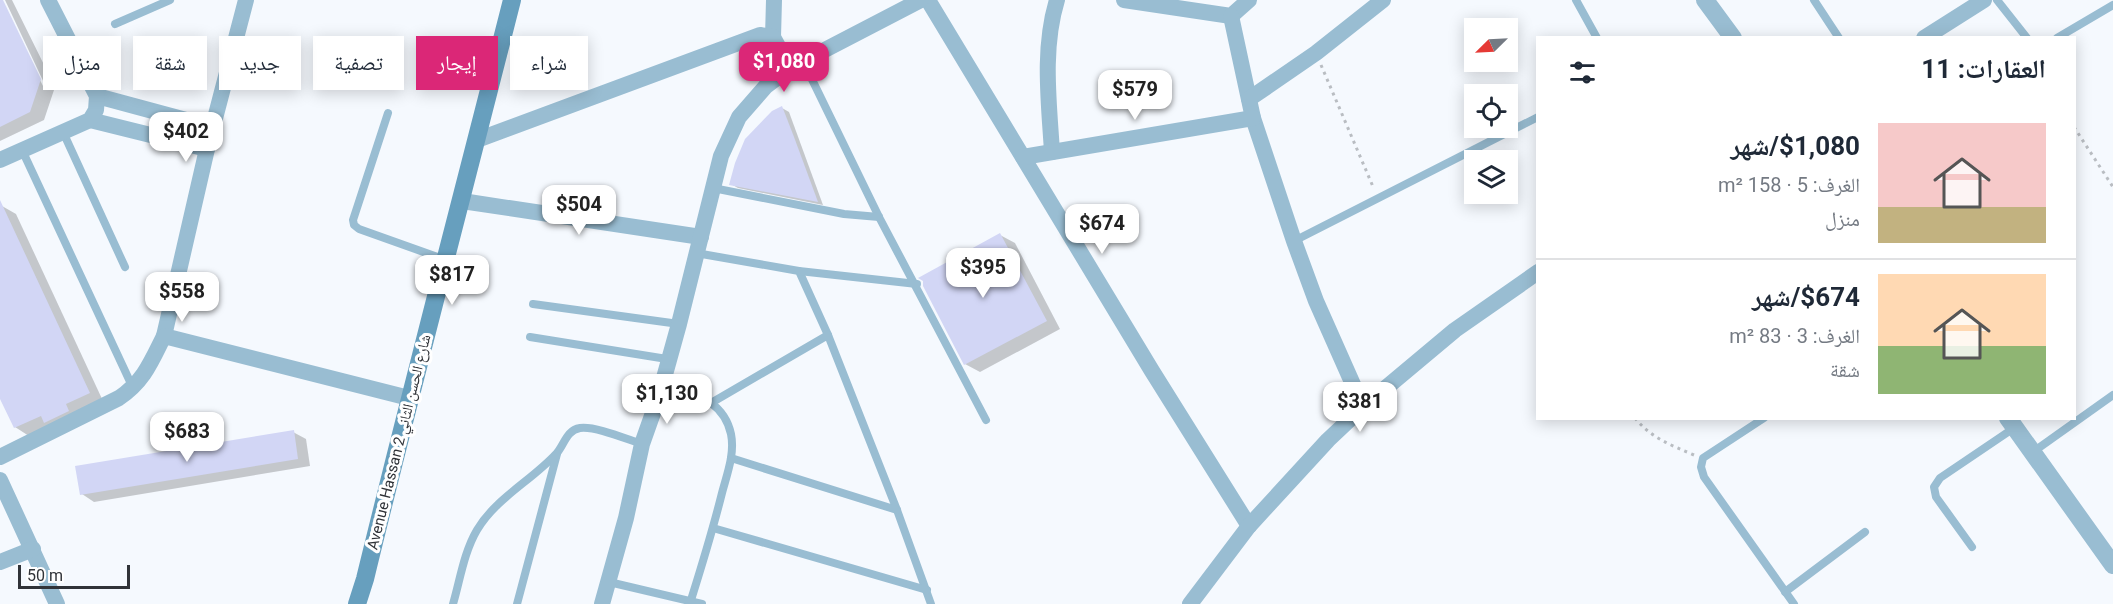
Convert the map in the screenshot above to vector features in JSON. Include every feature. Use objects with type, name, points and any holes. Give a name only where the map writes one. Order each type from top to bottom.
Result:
[{"type":"main road","name":"Avenue Hassan 2 شارع الحسن الثاني","points":[[357,604],[512,0]]},
{"type":"street","points":[[0,160],[90,120],[96,110],[97,96],[48,0]]},
{"type":"street","points":[[0,457],[119,398],[133,388],[145,374],[164,336],[212,127],[229,72],[246,0]]},
{"type":"street","points":[[773,37],[774,0]]},
{"type":"street","points":[[602,604],[626,518],[642,444],[679,324],[721,156],[739,117],[766,86],[796,64],[921,0]]},
{"type":"street","points":[[928,0],[1152,371],[1249,525]]},
{"type":"street","points":[[1052,152],[1048,87],[1049,44],[1057,0]]},
{"type":"street","points":[[1124,0],[1231,16],[1250,0]]},
{"type":"street","points":[[1249,99],[1316,52],[1383,0]]},
{"type":"street","points":[[1705,0],[1732,36]]},
{"type":"street","points":[[1927,36],[1979,1]]},
{"type":"street","points":[[1231,16],[1253,118],[1294,241],[1316,301],[1363,407]]},
{"type":"street","points":[[477,140],[760,35],[773,37],[796,64]]},
{"type":"street","points":[[97,96],[212,127]]},
{"type":"street","points":[[1023,157],[1253,118]]},
{"type":"street","points":[[90,120],[207,149]]},
{"type":"street","points":[[462,201],[701,237]]},
{"type":"street","points":[[1190,604],[1249,525],[1328,440],[1363,407],[1455,330],[1536,273]]},
{"type":"street","points":[[164,336],[409,398]]},
{"type":"street","points":[[2011,423],[2110,555]]},
{"type":"street","points":[[0,480],[57,604]]},
{"type":"street","points":[[0,562],[33,549]]},
{"type":"lane","points":[[115,24],[170,0]]},
{"type":"lane","points":[[1576,0],[1597,36]]},
{"type":"lane","points":[[1814,0],[1838,36]]},
{"type":"lane","points":[[1997,0],[2025,36]]},
{"type":"lane","points":[[2060,36],[2113,5]]},
{"type":"lane","points":[[796,64],[916,285],[986,420]]},
{"type":"lane","points":[[388,113],[353,220],[354,225],[359,229],[446,260]]},
{"type":"lane","points":[[1294,241],[1536,118]]},
{"type":"lane","points":[[63,132],[125,267]]},
{"type":"lane","points":[[22,150],[133,388]]},
{"type":"lane","points":[[713,188],[844,214],[879,217]]},
{"type":"lane","points":[[696,254],[799,271],[916,285]]},
{"type":"lane","points":[[799,271],[828,335],[897,510],[931,604]]},
{"type":"lane","points":[[533,304],[679,324]]},
{"type":"lane","points":[[711,403],[828,335]]},
{"type":"lane","points":[[530,337],[668,359]]},
{"type":"lane","points":[[2032,453],[2113,395]]},
{"type":"lane","points":[[658,396],[711,403],[721,411],[728,422],[731,436],[731,458],[691,600]]},
{"type":"lane","points":[[1761,420],[1703,458],[1701,467],[1704,477],[1794,604]]},
{"type":"lane","points":[[1972,547],[1936,497],[1934,487],[1940,478],[2011,423]]},
{"type":"lane","points":[[453,604],[468,552],[484,519],[557,453],[570,433],[582,428],[642,444]]},
{"type":"lane","points":[[518,604],[557,453]]},
{"type":"lane","points":[[731,458],[897,510]]},
{"type":"lane","points":[[713,528],[927,590]]},
{"type":"lane","points":[[1785,592],[1865,532]]},
{"type":"lane","points":[[609,582],[702,604]]},
{"type":"path","points":[[1316,52],[1378,199]]},
{"type":"path","points":[[2076,130],[2113,187]]},
{"type":"path","points":[[1637,420],[1646,431],[1660,441],[1703,458]]},
{"type":"building","points":[[0,0],[3,0],[41,79],[30,112],[0,127]]},
{"type":"building","points":[[782,106],[818,202],[729,185],[745,139],[772,111]]},
{"type":"building","points":[[0,200],[90,393],[66,404],[69,411],[44,423],[41,416],[14,428],[0,399]]},
{"type":"building","points":[[1000,233],[1047,321],[964,365],[923,286],[923,281],[918,278]]},
{"type":"building","points":[[294,430],[298,459],[80,495],[75,466]]}]
